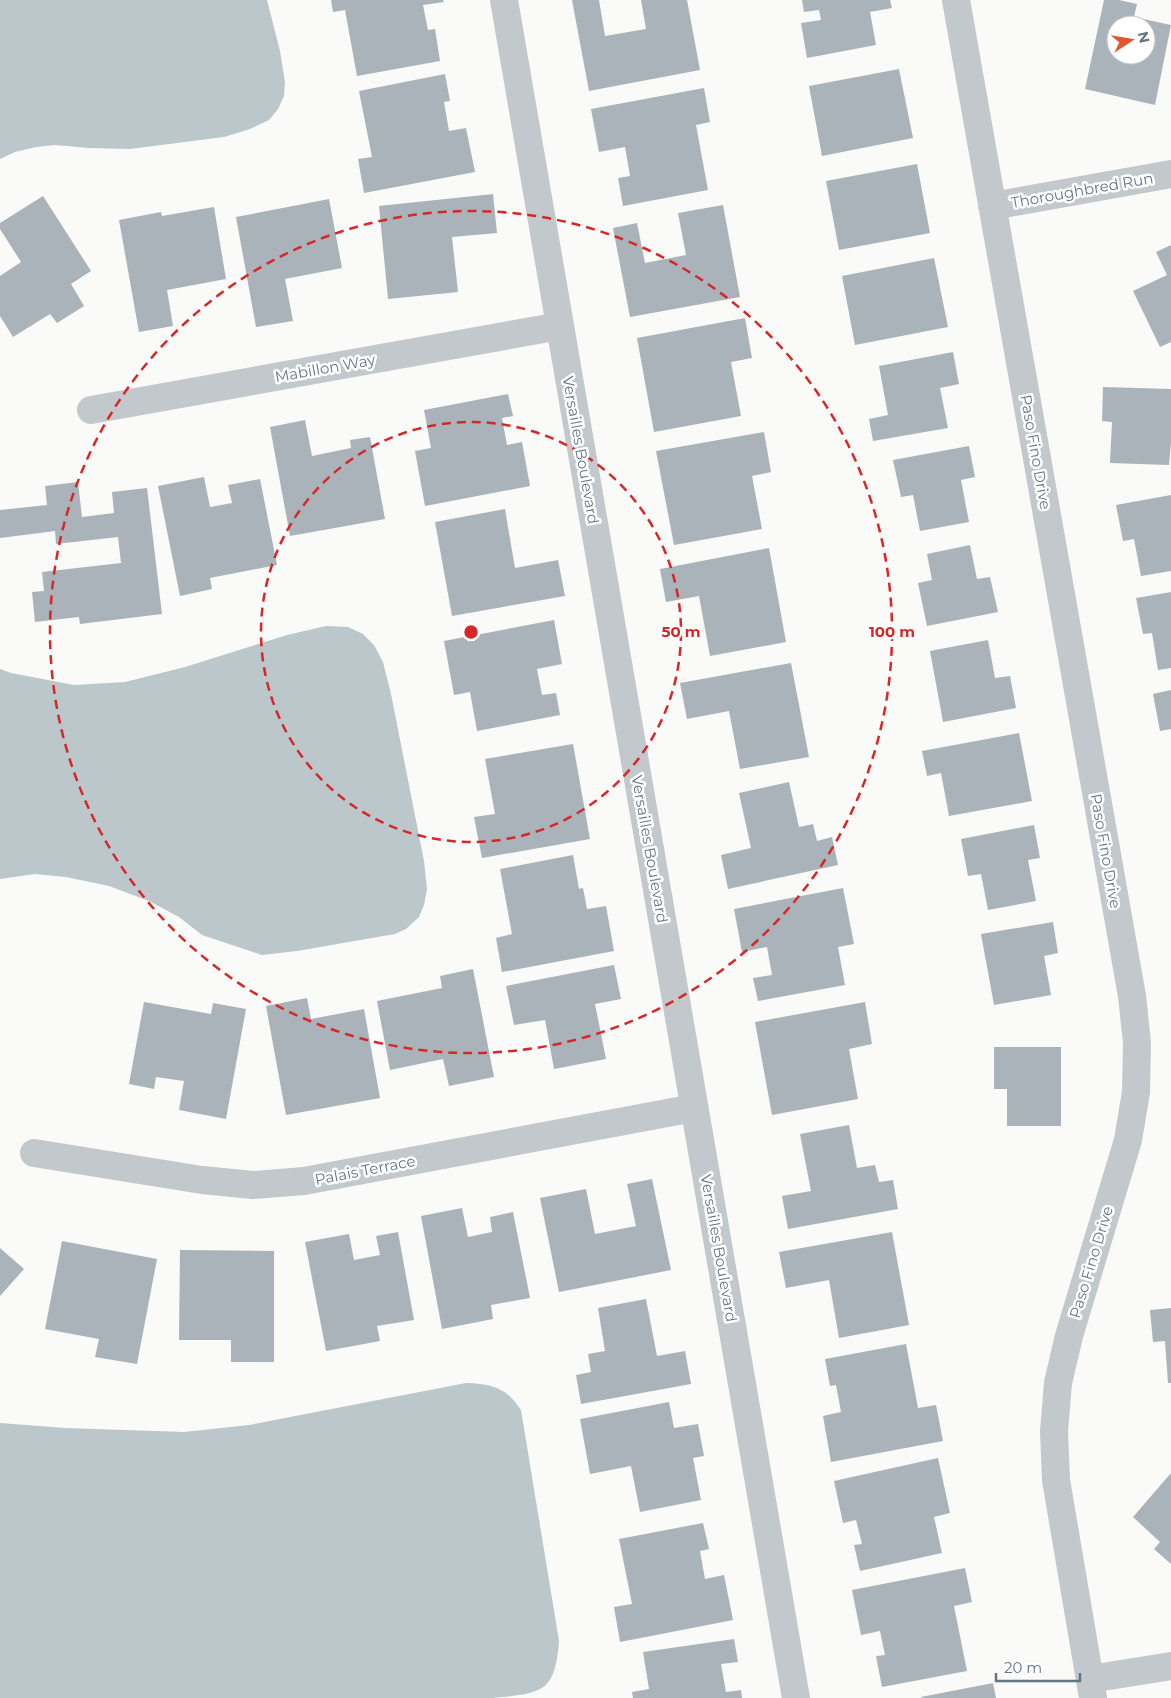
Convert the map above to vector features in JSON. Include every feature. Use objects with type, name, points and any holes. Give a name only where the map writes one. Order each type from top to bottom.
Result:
[{"type":"street","name":"Versailles Boulevard","points":[[504,0],[796,1698]]},
{"type":"street","name":"Paso Fino Drive","points":[[956,0],[1132,996],[1137,1043],[1136,1092],[1128,1140],[1069,1336],[1058,1383],[1054,1431],[1056,1480],[1092,1689]]},
{"type":"street","name":"Thoroughbred Run","points":[[992,206],[1171,174]]},
{"type":"street","name":"Mabillon Way","points":[[91,410],[560,326]]},
{"type":"street","name":"Palais Terrace","points":[[34,1153],[202,1180],[253,1185],[304,1181],[694,1108]]},
{"type":"street","points":[[1092,1689],[1171,1666]]},
{"type":"shaded area","points":[[0,0],[267,0],[280,51],[285,82],[284,96],[278,109],[269,120],[250,129],[224,137],[130,149],[55,145],[15,152],[0,159]]},
{"type":"shaded area","points":[[326,626],[348,627],[363,634],[374,645],[383,662],[424,861],[427,889],[424,905],[419,917],[406,929],[395,934],[297,951],[262,955],[202,935],[179,917],[149,901],[109,886],[66,877],[35,874],[0,879],[0,669],[11,673],[74,685],[125,682],[185,667],[287,635]]},
{"type":"shaded area","points":[[466,1383],[483,1384],[498,1388],[510,1396],[521,1410],[559,1641],[554,1672],[543,1688],[534,1692],[493,1698],[0,1698],[0,1423],[65,1428],[184,1432],[249,1425]]},
{"type":"building","points":[[331,0],[443,0],[444,2],[423,5],[428,30],[435,29],[440,61],[357,76],[345,10],[333,12]]},
{"type":"building","points":[[572,0],[599,0],[605,36],[646,29],[641,0],[687,0],[700,70],[589,91]]},
{"type":"building","points":[[802,0],[890,0],[892,8],[870,12],[876,45],[807,58],[801,23],[821,20],[819,10],[804,12]]},
{"type":"building","points":[[1104,0],[1119,0],[1137,4],[1134,15],[1106,15],[1106,65],[1156,65],[1156,22],[1171,25],[1155,105],[1085,89]]},
{"type":"building","points":[[899,69],[913,138],[822,156],[809,86]]},
{"type":"building","points":[[445,74],[450,101],[444,102],[449,131],[466,128],[475,172],[364,193],[358,159],[372,157],[359,91]]},
{"type":"building","points":[[704,88],[710,122],[696,125],[708,190],[623,206],[618,178],[630,176],[625,147],[599,152],[591,109]]},
{"type":"building","points":[[917,164],[930,233],[839,250],[826,181]]},
{"type":"building","points":[[493,194],[497,233],[452,237],[458,292],[388,299],[379,206]]},
{"type":"building","points":[[43,196],[91,271],[71,284],[84,306],[57,323],[50,314],[13,337],[0,316],[0,276],[21,262],[0,229],[0,223]]},
{"type":"building","points":[[329,199],[342,268],[285,279],[293,321],[256,327],[236,217]]},
{"type":"building","points":[[723,205],[740,297],[630,317],[613,228],[637,223],[645,263],[686,255],[678,213]]},
{"type":"building","points":[[214,207],[226,279],[167,290],[173,326],[139,332],[119,220],[161,212],[162,216]]},
{"type":"building","points":[[1171,245],[1171,342],[1160,347],[1133,291],[1167,275],[1156,252]]},
{"type":"building","points":[[934,258],[948,327],[855,345],[842,276]]},
{"type":"building","points":[[745,318],[752,358],[731,362],[741,416],[654,432],[637,338]]},
{"type":"building","points":[[953,352],[959,384],[940,388],[948,428],[873,441],[869,419],[888,415],[879,366]]},
{"type":"building","points":[[1103,387],[1171,389],[1169,465],[1110,463],[1112,422],[1102,421]]},
{"type":"building","points":[[508,394],[513,416],[502,418],[507,445],[522,442],[530,486],[425,506],[415,451],[431,448],[424,410]]},
{"type":"building","points":[[305,420],[312,456],[351,448],[350,440],[370,437],[385,519],[290,536],[270,427]]},
{"type":"building","points":[[764,432],[771,472],[752,476],[762,529],[674,545],[656,451]]},
{"type":"building","points":[[969,446],[975,477],[961,480],[969,522],[920,531],[913,495],[901,497],[893,460]]},
{"type":"building","points":[[204,477],[210,507],[232,503],[228,485],[260,479],[277,565],[210,578],[212,589],[180,596],[158,486]]},
{"type":"building","points":[[78,482],[82,517],[114,513],[112,492],[147,488],[162,614],[80,624],[79,617],[35,622],[32,592],[44,591],[42,572],[121,563],[118,537],[56,544],[55,531],[0,538],[0,510],[47,505],[45,486]]},
{"type":"building","points":[[1171,495],[1171,571],[1141,576],[1134,539],[1123,541],[1116,505]]},
{"type":"building","points":[[505,509],[515,568],[558,560],[565,596],[452,616],[435,522]]},
{"type":"building","points":[[970,545],[977,579],[990,577],[998,612],[927,626],[918,583],[932,580],[927,554]]},
{"type":"building","points":[[769,548],[786,642],[710,656],[699,596],[666,602],[660,569]]},
{"type":"building","points":[[1171,592],[1171,668],[1158,670],[1152,633],[1143,634],[1136,598]]},
{"type":"building","points":[[554,620],[562,664],[537,669],[542,695],[556,693],[560,715],[477,731],[470,692],[454,695],[444,641]]},
{"type":"building","points":[[988,640],[995,678],[1010,676],[1016,708],[943,722],[930,651]]},
{"type":"building","points":[[791,663],[809,757],[740,769],[729,711],[687,719],[680,683]]},
{"type":"building","points":[[1171,690],[1171,729],[1160,731],[1153,694]]},
{"type":"building","points":[[1019,733],[1032,801],[949,816],[941,773],[927,776],[922,751]]},
{"type":"building","points":[[573,744],[590,839],[482,858],[474,817],[495,814],[485,759]]},
{"type":"building","points":[[789,782],[799,827],[813,824],[817,841],[832,837],[838,865],[728,889],[721,855],[751,848],[739,793]]},
{"type":"building","points":[[1034,825],[1040,858],[1028,860],[1036,901],[988,910],[981,874],[968,876],[961,839]]},
{"type":"building","points":[[573,855],[579,889],[583,888],[587,909],[606,906],[614,951],[502,972],[496,938],[512,934],[500,869]]},
{"type":"building","points":[[843,888],[854,944],[838,947],[845,985],[758,1001],[753,978],[772,975],[767,947],[742,952],[734,909]]},
{"type":"building","points":[[1053,922],[1058,953],[1044,956],[1051,995],[994,1005],[981,934]]},
{"type":"building","points":[[614,965],[621,999],[595,1004],[606,1059],[554,1069],[545,1020],[514,1025],[506,986]]},
{"type":"building","points":[[473,969],[494,1077],[449,1086],[443,1059],[390,1070],[377,1001],[442,988],[440,976]]},
{"type":"building","points":[[307,998],[311,1019],[364,1009],[380,1098],[286,1115],[266,1006]]},
{"type":"building","points":[[144,1002],[211,1014],[213,1003],[246,1009],[226,1119],[179,1110],[184,1081],[156,1077],[154,1089],[129,1084]]},
{"type":"building","points":[[865,1002],[872,1044],[849,1049],[858,1099],[772,1115],[755,1022]]},
{"type":"building","points":[[994,1047],[1061,1047],[1061,1126],[1007,1126],[1007,1089],[994,1089]]},
{"type":"building","points":[[849,1125],[857,1168],[875,1165],[879,1182],[893,1180],[898,1209],[788,1229],[782,1196],[811,1191],[800,1134]]},
{"type":"building","points":[[652,1179],[671,1270],[559,1292],[540,1198],[586,1189],[595,1234],[636,1226],[627,1184]]},
{"type":"building","points":[[462,1208],[468,1237],[492,1232],[490,1217],[513,1212],[530,1298],[491,1305],[493,1319],[442,1329],[421,1216]]},
{"type":"building","points":[[398,1232],[414,1320],[377,1326],[380,1341],[326,1351],[305,1242],[349,1234],[354,1260],[380,1255],[376,1236]]},
{"type":"building","points":[[892,1232],[909,1325],[839,1338],[829,1280],[786,1288],[779,1252]]},
{"type":"building","points":[[62,1241],[157,1259],[137,1364],[95,1357],[99,1339],[45,1329]]},
{"type":"building","points":[[0,1248],[24,1269],[0,1296]]},
{"type":"building","points":[[180,1250],[274,1251],[274,1362],[231,1362],[231,1340],[179,1340]]},
{"type":"building","points":[[646,1299],[657,1356],[685,1351],[691,1384],[581,1404],[576,1375],[591,1372],[588,1354],[605,1351],[598,1308]]},
{"type":"building","points":[[1171,1308],[1171,1383],[1168,1383],[1165,1341],[1153,1342],[1150,1310]]},
{"type":"building","points":[[906,1344],[918,1408],[936,1405],[943,1441],[831,1462],[823,1416],[841,1412],[836,1385],[830,1386],[825,1359]]},
{"type":"building","points":[[669,1402],[674,1428],[698,1424],[704,1456],[693,1458],[701,1500],[640,1512],[631,1466],[590,1474],[580,1419]]},
{"type":"building","points":[[938,1458],[950,1513],[934,1517],[942,1553],[860,1571],[854,1545],[862,1544],[856,1520],[843,1523],[834,1481]]},
{"type":"building","points":[[1171,1473],[1171,1564],[1154,1549],[1160,1542],[1133,1517]]},
{"type":"building","points":[[703,1523],[709,1549],[700,1551],[705,1579],[724,1575],[733,1620],[620,1642],[614,1607],[632,1604],[619,1539]]},
{"type":"building","points":[[965,1568],[972,1602],[954,1606],[967,1671],[882,1687],[876,1656],[885,1655],[880,1631],[861,1635],[852,1590]]},
{"type":"building","points":[[734,1639],[738,1662],[721,1664],[726,1692],[741,1690],[742,1698],[633,1698],[632,1692],[649,1689],[643,1652]]},
{"type":"building","points":[[993,1683],[996,1698],[921,1697]]}]
